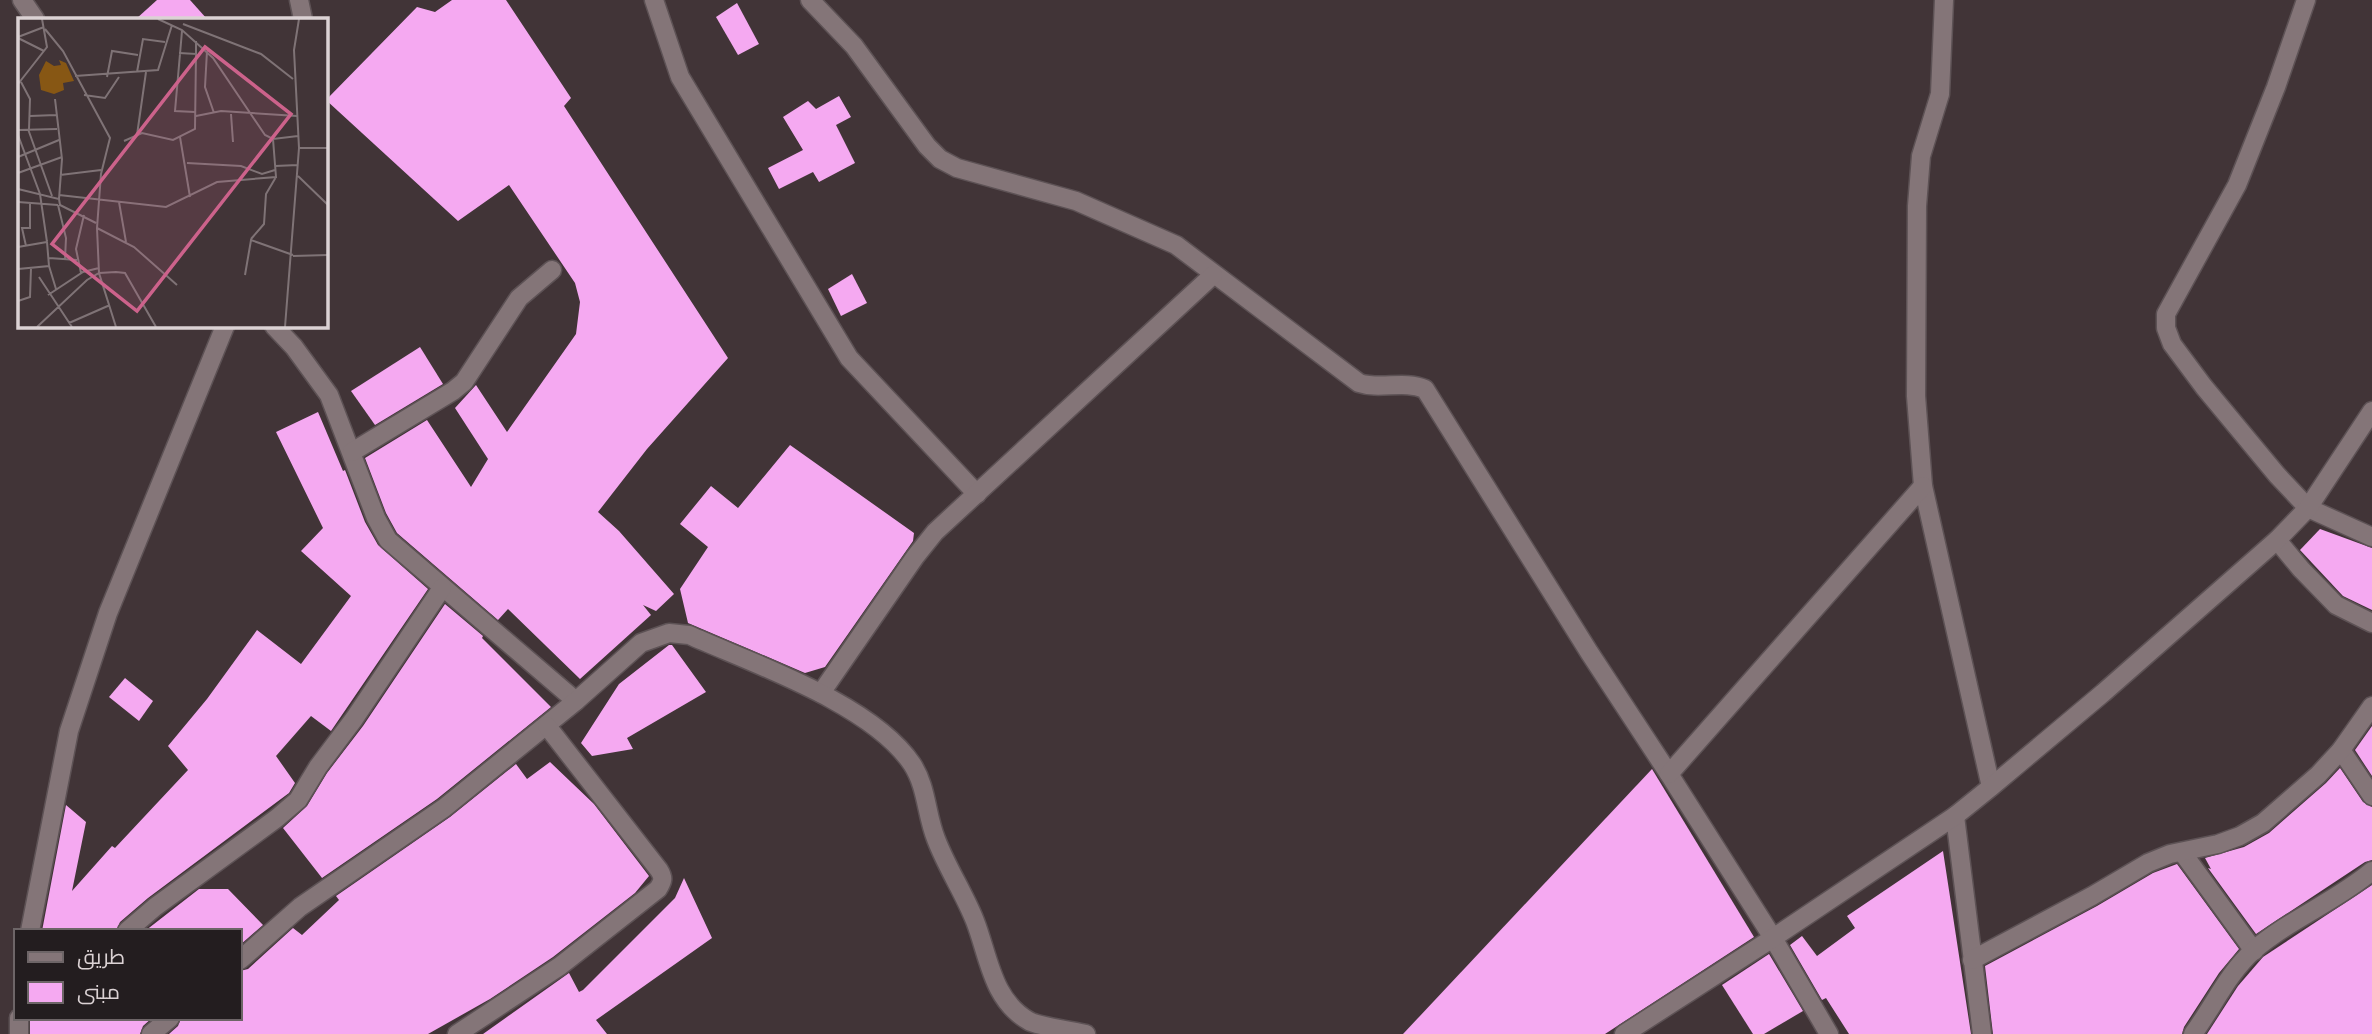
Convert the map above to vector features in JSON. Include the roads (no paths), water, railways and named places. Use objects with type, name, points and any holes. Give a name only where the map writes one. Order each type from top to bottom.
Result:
[{"type":"street","points":[[22,0],[34,18]]},
{"type":"street","points":[[299,0],[303,18]]},
{"type":"street","points":[[654,0],[660,25],[680,77],[849,358],[976,494]]},
{"type":"street","points":[[810,0],[854,46],[927,146],[940,159],[957,168],[1076,201],[1176,245],[1359,383],[1366,386],[1416,385],[1430,395],[1589,652],[1773,938],[1829,1034]]},
{"type":"street","points":[[1944,0],[1940,94],[1921,156],[1917,206],[1916,396],[1923,486],[1991,787]]},
{"type":"street","points":[[2306,0],[2276,87],[2237,185],[2166,314],[2165,328],[2172,344],[2204,387],[2308,508],[2372,537]]},
{"type":"street","points":[[352,452],[464,382],[519,298],[552,270]]},
{"type":"street","points":[[821,693],[935,532],[1213,275]]},
{"type":"street","points":[[30,929],[69,731],[108,613],[225,327]]},
{"type":"street","points":[[275,327],[294,347],[329,395],[382,533],[442,588],[576,701]]},
{"type":"street","points":[[1624,1034],[1955,816],[1991,787],[2277,540],[2308,508],[2372,411]]},
{"type":"street","points":[[1669,774],[1923,486]]},
{"type":"street","points":[[2277,540],[2336,605],[2372,623]]},
{"type":"street","points":[[129,929],[298,800],[442,588]]},
{"type":"street","points":[[242,958],[300,907],[444,808],[547,726],[641,643],[669,633],[689,635],[821,693],[885,733],[911,764],[924,789],[935,838],[975,920],[995,985],[1014,1010],[1031,1023],[1053,1030],[1086,1034]]},
{"type":"street","points":[[1972,960],[2148,863],[2170,854],[2240,836],[2263,823],[2318,775],[2341,750],[2372,706]]},
{"type":"street","points":[[457,1034],[561,966],[659,889],[662,882],[663,876],[659,870],[547,726]]},
{"type":"street","points":[[2341,750],[2372,796]]},
{"type":"street","points":[[1955,816],[1982,1034]]},
{"type":"street","points":[[2182,852],[2254,951]]},
{"type":"street","points":[[2193,1034],[2232,976],[2254,951],[2273,935],[2342,894],[2372,871]]},
{"type":"street","points":[[150,1034],[168,1020]]}]
